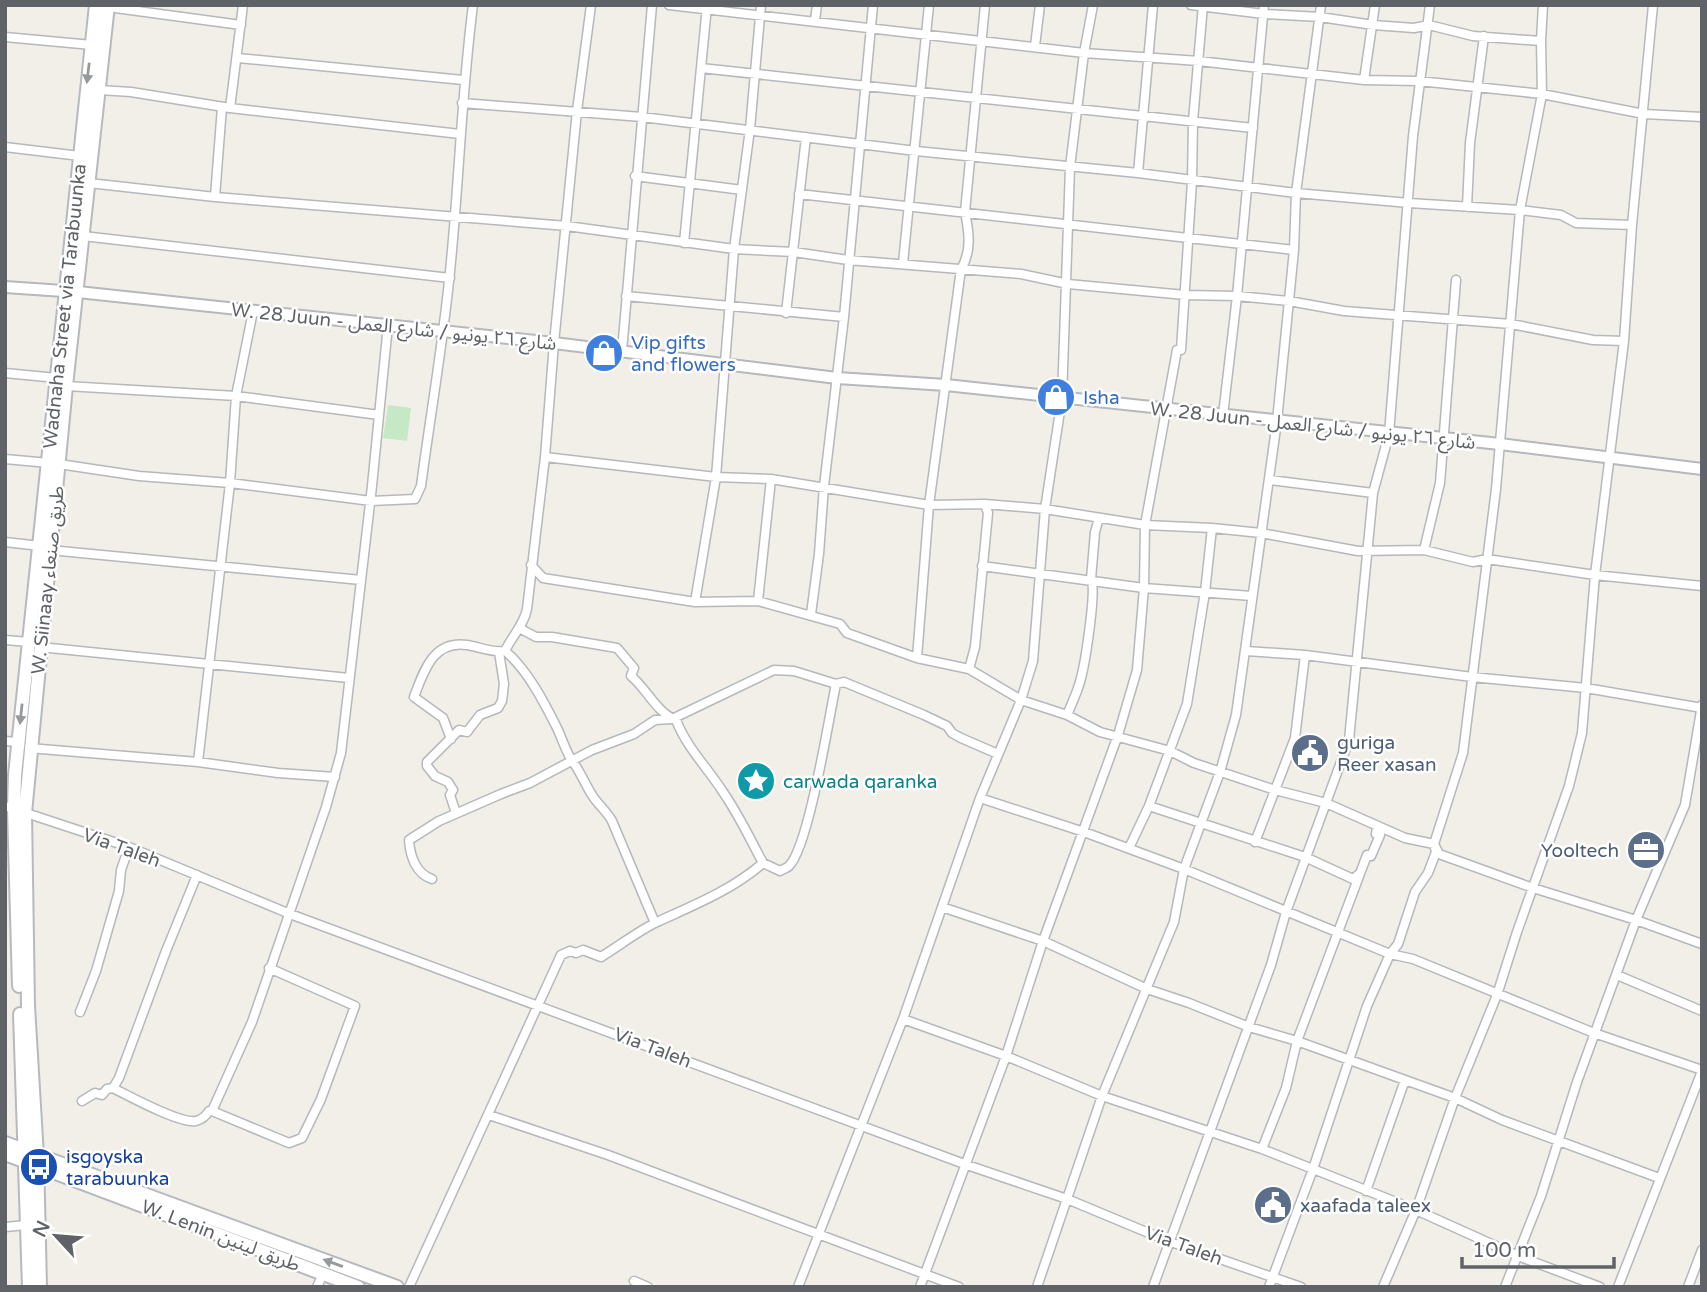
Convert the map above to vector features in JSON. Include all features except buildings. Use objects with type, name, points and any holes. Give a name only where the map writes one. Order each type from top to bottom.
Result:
[{"type":"main road","name":"Wadnaha Street via Tarabuunka","points":[[72,292],[80,156],[92,45],[104,6]]},
{"type":"main road","name":"W. Siinaay طريق صنعاء","points":[[32,1159],[27,1078],[28,1006],[14,809],[18,744],[35,644],[72,292],[83,236],[99,90],[104,6]]},
{"type":"main road","points":[[5,1143],[32,1159]]},
{"type":"main road","points":[[5,1154],[32,1159],[397,1287]]},
{"type":"main road","points":[[29,1287],[27,1225],[32,1159]]},
{"type":"main road","points":[[32,1159],[40,1287]]},
{"type":"main road","name":"W. Lenin طريق لينين","points":[[154,1203],[358,1287]]},
{"type":"street","points":[[215,197],[243,5]]},
{"type":"street","points":[[5,459],[371,501],[415,499],[420,490],[444,331],[463,80],[473,5]]},
{"type":"street","points":[[456,813],[450,794],[453,790],[448,782],[435,776],[427,766],[431,756],[459,730],[467,732],[480,715],[498,708],[502,701],[504,684],[502,651],[526,617],[545,457],[577,111],[590,5]]},
{"type":"street","points":[[622,351],[635,176],[652,5]]},
{"type":"street","points":[[669,5],[1084,53],[1199,61],[1311,75],[1419,81],[1542,94],[1644,114],[1702,117]]},
{"type":"street","points":[[695,602],[716,477],[734,250],[750,129],[761,5]]},
{"type":"street","points":[[815,21],[817,5]]},
{"type":"street","points":[[811,614],[838,377],[873,5]]},
{"type":"street","points":[[903,263],[929,5]]},
{"type":"street","points":[[917,658],[929,505],[961,269],[967,259],[969,232],[965,212],[985,5]]},
{"type":"street","points":[[1035,47],[1040,5]]},
{"type":"street","points":[[798,1287],[863,1126],[980,798],[1021,700],[1033,661],[1045,509],[1062,398],[1070,167],[1084,53],[1093,5]]},
{"type":"street","points":[[1138,173],[1153,5]]},
{"type":"street","points":[[1191,5],[1320,16],[1373,25],[1414,28],[1429,25],[1484,36],[1541,41]]},
{"type":"street","points":[[1037,1287],[1102,1096],[1174,922],[1184,869],[1220,772],[1236,715],[1278,421],[1294,250],[1296,193],[1321,5]]},
{"type":"street","points":[[1364,80],[1375,5]]},
{"type":"street","points":[[1153,1287],[1249,1027],[1305,857],[1349,740],[1373,493],[1389,434],[1419,81],[1430,5]]},
{"type":"street","points":[[1269,1287],[1367,1006],[1390,954],[1398,943],[1415,892],[1434,858],[1434,844],[1463,753],[1500,444],[1520,210],[1542,94],[1543,5]]},
{"type":"street","points":[[1383,1287],[1416,1210],[1455,1098],[1497,995],[1569,786],[1582,733],[1595,575],[1624,341],[1653,5]]},
{"type":"street","points":[[104,6],[241,25]]},
{"type":"street","points":[[920,1287],[1006,1056],[1043,941],[1118,736],[1137,670],[1144,588],[1145,526],[1177,351],[1181,350],[1192,181],[1193,121],[1203,6]]},
{"type":"street","points":[[684,243],[707,8]]},
{"type":"street","points":[[1223,415],[1264,10]]},
{"type":"street","points":[[1467,207],[1470,143],[1484,36]]},
{"type":"street","points":[[5,37],[92,45]]},
{"type":"street","points":[[237,58],[463,80]]},
{"type":"street","points":[[701,68],[1253,128]]},
{"type":"street","points":[[99,90],[131,92],[226,108],[460,134]]},
{"type":"street","points":[[462,103],[642,117],[916,151],[1138,173],[1296,193],[1520,210],[1561,215],[1576,223],[1632,225]]},
{"type":"street","points":[[786,313],[806,138]]},
{"type":"street","points":[[5,147],[80,156]]},
{"type":"street","points":[[635,176],[741,190]]},
{"type":"street","points":[[89,183],[215,197],[567,226],[734,250],[1021,274],[1068,284],[1185,295],[1289,301],[1344,311],[1511,324],[1593,340],[1624,341]]},
{"type":"street","points":[[799,194],[1294,250]]},
{"type":"street","points":[[83,236],[450,278]]},
{"type":"street","points":[[1424,550],[1440,483],[1456,280]]},
{"type":"street","name":"W. 28 Juun - شارع ٢٦ يونيو / شارع العمل","points":[[5,287],[444,331],[838,377],[946,385],[1500,444],[1702,469]]},
{"type":"street","points":[[626,296],[844,317]]},
{"type":"street","points":[[198,762],[230,483],[236,396],[253,311]]},
{"type":"street","points":[[82,1101],[95,1093],[102,1095],[107,1089],[113,1088],[152,1108],[193,1122],[204,1118],[212,1111],[252,1022],[290,914],[341,753],[371,501],[388,325]]},
{"type":"street","points":[[5,373],[62,382],[236,396],[379,415]]},
{"type":"street","points":[[545,457],[716,477],[771,479],[929,505],[985,504],[1045,509],[1145,526],[1261,533],[1358,551],[1424,550],[1473,562],[1487,559],[1595,575],[1702,586]]},
{"type":"street","points":[[758,601],[771,479]]},
{"type":"street","points":[[1270,480],[1373,493]]},
{"type":"street","points":[[969,669],[975,647],[988,513],[985,504]]},
{"type":"street","points":[[1067,715],[1081,679],[1090,625],[1094,586],[1091,579],[1095,532],[1099,518]]},
{"type":"street","points":[[1129,848],[1149,806],[1187,704],[1212,528]]},
{"type":"street","points":[[5,542],[361,580]]},
{"type":"street","points":[[531,565],[543,578],[695,602],[758,601],[811,614],[840,624],[847,633],[917,658],[969,669],[1021,700],[1067,715],[1100,732],[1170,751],[1194,763],[1275,790],[1326,803],[1405,838],[1434,844]]},
{"type":"street","points":[[982,566],[1144,588],[1252,596]]},
{"type":"street","points":[[519,628],[536,637],[552,637],[617,648],[634,668],[631,676],[671,719],[676,720],[694,754],[733,807],[763,863],[780,871],[789,866],[809,816],[836,684]]},
{"type":"street","points":[[5,640],[349,678]]},
{"type":"street","points":[[452,739],[443,718],[414,697],[435,654],[445,646],[465,645],[502,651],[514,658],[556,726],[572,762],[579,769],[593,797],[612,821],[655,923]]},
{"type":"street","points":[[1246,651],[1586,688],[1702,707],[1685,805],[1636,919],[1594,1033],[1541,1196],[1505,1287]]},
{"type":"street","points":[[1255,842],[1295,738],[1305,656]]},
{"type":"street","points":[[432,879],[423,876],[414,864],[410,839],[456,813],[530,783],[592,750],[634,734],[655,720],[671,719],[774,670],[794,671],[836,684],[844,682],[924,715],[947,726],[952,733],[998,754]]},
{"type":"street","points":[[18,744],[335,777]]},
{"type":"street","points":[[980,798],[1129,848],[1338,934],[1390,954],[1413,959],[1594,1033],[1702,1070],[1618,1287]]},
{"type":"street","points":[[1149,806],[1305,857],[1353,879],[1359,874]]},
{"type":"street","name":"Via Taleh","points":[[14,809],[129,847],[290,914],[967,1165],[1067,1199],[1168,1241],[1301,1287]]},
{"type":"street","points":[[1262,1149],[1286,1088],[1297,1041],[1359,874],[1380,835],[1376,834],[1377,826]]},
{"type":"street","points":[[1434,844],[1439,854],[1450,859],[1533,888],[1636,919],[1702,944]]},
{"type":"street","points":[[80,1012],[96,971],[129,847]]},
{"type":"street","points":[[409,1287],[561,955],[583,950],[601,957],[655,923],[688,909],[746,877],[763,863]]},
{"type":"street","points":[[113,1088],[125,1064],[197,875]]},
{"type":"street","points":[[942,907],[1043,941],[1147,989],[1455,1098],[1502,1120],[1659,1178]]},
{"type":"street","points":[[212,1111],[289,1143],[302,1138],[321,1099],[355,1006],[269,968]]},
{"type":"street","points":[[1617,975],[1702,1011]]},
{"type":"street","points":[[903,1019],[1006,1056],[1102,1096],[1262,1149],[1416,1210],[1518,1256],[1600,1287]]},
{"type":"street","points":[[1366,1191],[1405,1080]]},
{"type":"street","points":[[489,1115],[608,1155],[959,1287]]},
{"type":"street","points":[[5,1227],[27,1225]]},
{"type":"street","points":[[1688,1287],[1702,1250]]},
{"type":"street","points":[[317,1287],[323,1274]]},
{"type":"street","points":[[635,1281],[648,1287]]},
{"type":"green space","points":[[388,405],[411,408],[407,441],[383,438]]},
{"type":"place","name":"Vip gifts and flowers","points":[[604,353]]},
{"type":"place","name":"Isha","points":[[1056,397]]},
{"type":"place","name":"guriga Reer xasan","points":[[1310,753]]},
{"type":"place","name":"carwada qaranka","points":[[756,781]]},
{"type":"place","name":"Yooltech","points":[[1646,850]]},
{"type":"place","name":"isgoyska tarabuunka","points":[[39,1167]]},
{"type":"place","name":"xaafada taleex","points":[[1273,1205]]}]
